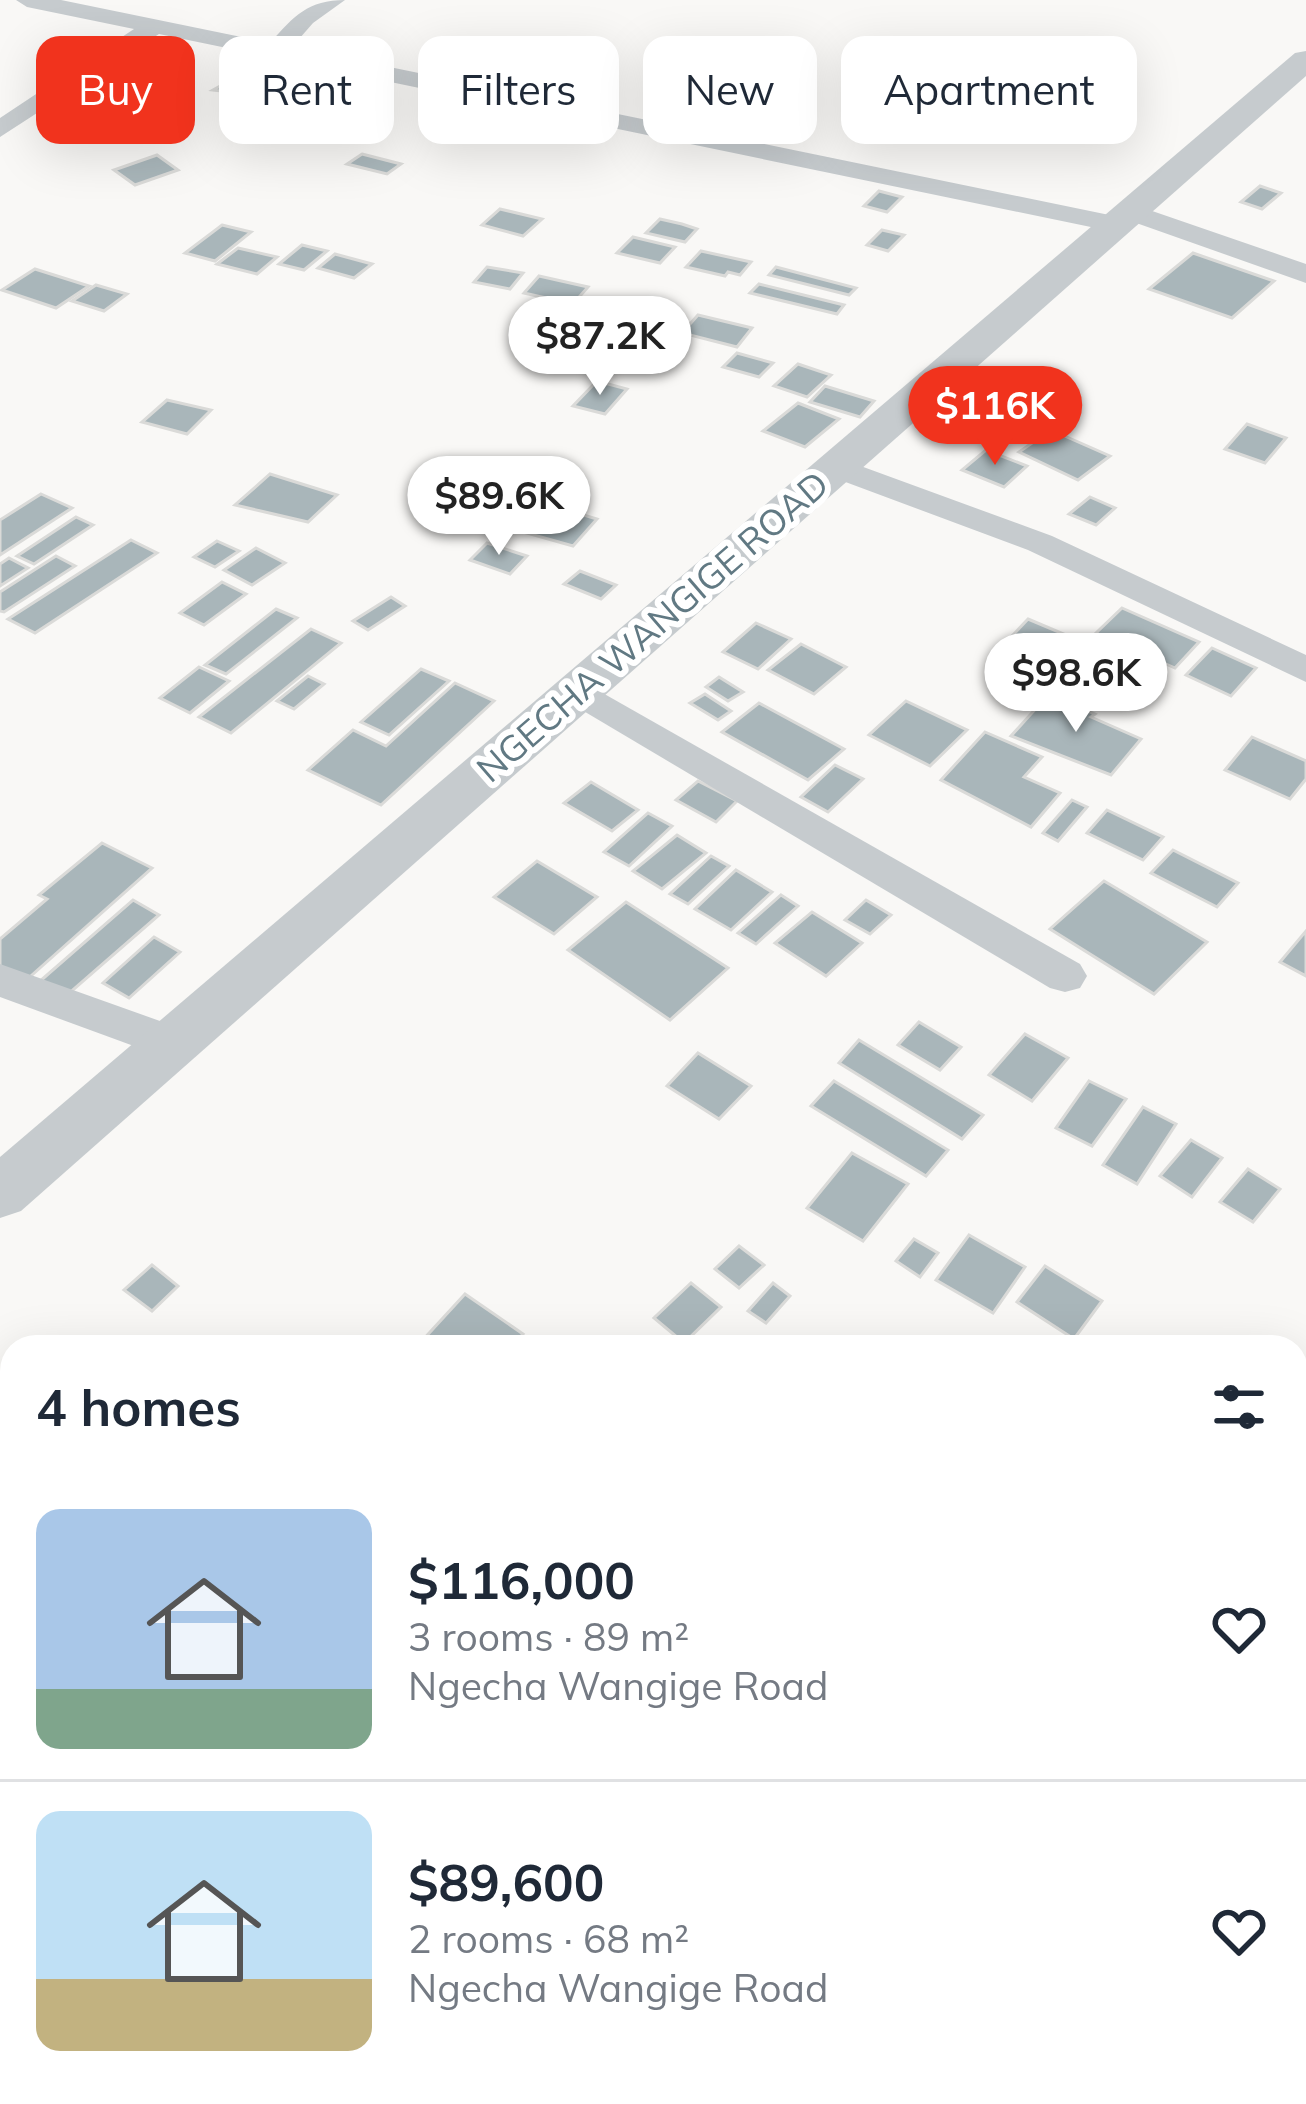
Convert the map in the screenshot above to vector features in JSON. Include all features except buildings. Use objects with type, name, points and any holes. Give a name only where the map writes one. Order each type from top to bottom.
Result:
[{"type":"street","points":[[27,0],[219,39]]},
{"type":"street","points":[[289,36],[305,18],[334,0]]},
{"type":"street","points":[[0,129],[155,26]]},
{"type":"street","name":"NGECHA WANGIGE ROAD","points":[[0,1192],[1306,61]]},
{"type":"street","points":[[394,73],[1122,218],[1306,274]]},
{"type":"street","points":[[836,467],[1040,542],[1306,670]]},
{"type":"street","points":[[578,691],[1065,976]]},
{"type":"street","points":[[0,980],[172,1043]]}]
